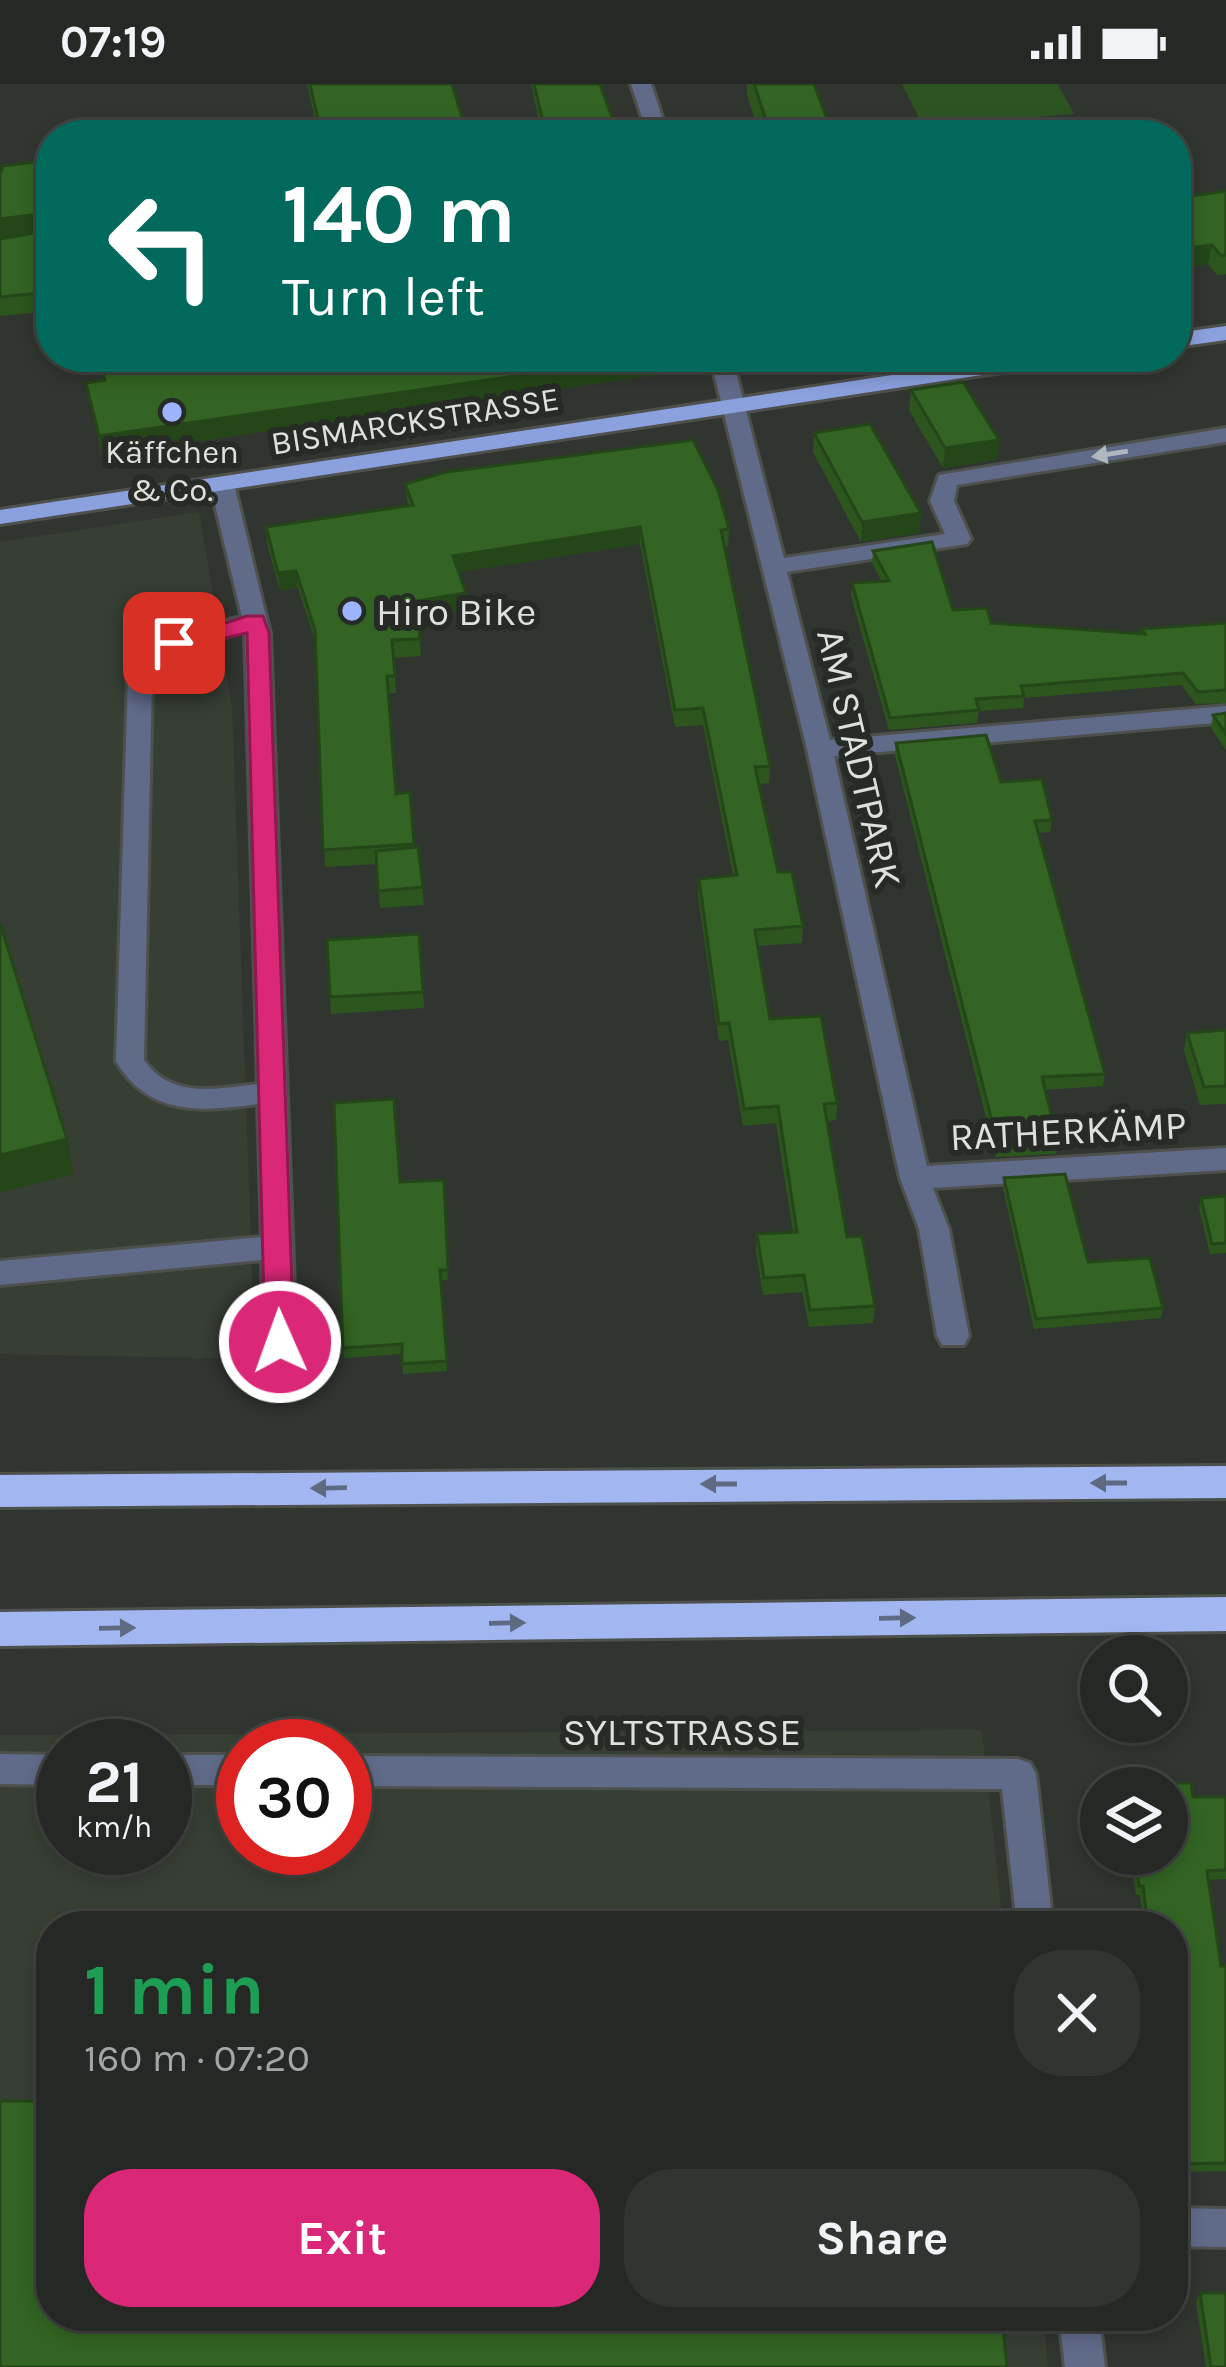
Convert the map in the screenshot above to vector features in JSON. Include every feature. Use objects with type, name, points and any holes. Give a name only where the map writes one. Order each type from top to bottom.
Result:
[{"type":"highway","points":[[0,1491],[1226,1482]]},
{"type":"highway","points":[[0,1629],[1226,1614]]},
{"type":"main road","points":[[1191,338],[1226,333]]},
{"type":"main road","name":"BISMARCKSTRASSE","points":[[0,518],[948,372]]},
{"type":"street","points":[[641,84],[653,120]]},
{"type":"street","name":"AM STADTPARK","points":[[725,372],[820,749],[915,1178],[934,1229],[953,1336]]},
{"type":"street","points":[[776,566],[959,539],[943,500],[947,480],[1226,435]]},
{"type":"street","points":[[222,484],[255,621],[280,1342]]},
{"type":"street","points":[[255,621],[174,643],[148,660],[140,677],[130,1060],[140,1081],[166,1097],[199,1100],[272,1092]]},
{"type":"street","points":[[820,749],[1226,714]]},
{"type":"street","name":"RATHERKÄMP","points":[[915,1178],[1226,1160]]},
{"type":"street","points":[[0,1273],[277,1247]]},
{"type":"street","points":[[0,1769],[36,1769]]},
{"type":"street","name":"SYLTSTRASSE","points":[[372,1771],[1018,1774],[1033,1911]]},
{"type":"street","points":[[1188,2227],[1226,2228]]},
{"type":"street","points":[[1081,2331],[1085,2367]]},
{"type":"shaded area","points":[[199,512],[232,707],[255,1359],[0,1354],[0,542]]},
{"type":"shaded area","points":[[982,1730],[1001,1911],[36,1911],[36,2331],[1044,2331],[1048,2367],[0,2367],[0,1735],[36,1735],[36,1875],[192,1875],[192,1734],[216,1734],[216,1875],[372,1875],[372,1733]]},
{"type":"green space","points":[[902,84],[1058,84],[1074,114],[998,120],[920,120]]},
{"type":"building","points":[[310,84],[452,84],[463,120],[318,120]]},
{"type":"building","points":[[534,84],[600,84],[613,120],[543,120]]},
{"type":"building","points":[[754,84],[814,84],[827,120],[766,120]]},
{"type":"building","points":[[36,162],[36,214],[0,219],[2,166]]},
{"type":"building","points":[[1226,191],[1226,255],[1221,256],[1212,245],[1191,247],[1191,196]]},
{"type":"building","points":[[36,233],[36,293],[0,297],[0,239]]},
{"type":"building","points":[[103,372],[542,372],[99,436],[86,383],[105,380]]},
{"type":"building","points":[[963,382],[999,440],[945,448],[911,390]]},
{"type":"building","points":[[870,424],[921,513],[862,522],[814,433]]},
{"type":"building","points":[[693,440],[718,490],[729,529],[721,530],[770,766],[755,767],[778,872],[792,872],[803,926],[755,930],[770,1019],[821,1016],[837,1103],[824,1104],[847,1237],[862,1236],[875,1306],[810,1310],[804,1275],[764,1278],[757,1234],[797,1232],[778,1106],[744,1109],[729,1023],[719,1024],[699,879],[737,875],[703,708],[675,710],[640,527],[453,556],[466,593],[417,601],[420,639],[392,640],[395,676],[387,676],[396,794],[410,792],[414,844],[323,850],[315,630],[296,571],[278,573],[266,527],[413,505],[405,484],[446,472]]},
{"type":"building","points":[[932,542],[953,610],[987,608],[991,623],[1145,634],[1141,629],[1226,623],[1226,690],[1198,692],[1183,673],[1021,686],[1024,696],[976,699],[979,710],[890,718],[852,583],[889,581],[873,551]]},
{"type":"building","points":[[1226,713],[1226,734],[1213,715]]},
{"type":"building","points":[[986,735],[1001,782],[1042,779],[1052,820],[1035,821],[1105,1074],[1042,1077],[1058,1141],[998,1145],[896,743]]},
{"type":"building","points":[[418,847],[423,887],[378,891],[376,851]]},
{"type":"building","points":[[0,923],[67,1139],[0,1155]]},
{"type":"building","points":[[419,934],[423,992],[330,997],[327,940]]},
{"type":"building","points":[[1226,1030],[1226,1086],[1204,1087],[1187,1033]]},
{"type":"building","points":[[394,1099],[400,1182],[444,1180],[448,1270],[440,1270],[447,1361],[402,1364],[402,1344],[343,1348],[334,1103]]},
{"type":"building","points":[[1065,1174],[1088,1262],[1150,1258],[1163,1308],[1036,1319],[1004,1178]]},
{"type":"building","points":[[1226,1196],[1226,1243],[1212,1244],[1201,1198]]},
{"type":"building","points":[[1188,1783],[1193,1797],[1226,1797],[1226,1870],[1207,1871],[1221,1966],[1226,1966],[1226,2163],[1188,2164],[1188,1911],[1146,1911],[1143,1886],[1137,1875],[1188,1875]]},
{"type":"building","points":[[0,2101],[36,2101],[36,2331],[1003,2331],[1007,2367],[0,2367]]},
{"type":"building","points":[[1200,2293],[1226,2293],[1226,2367],[1211,2367]]},
{"type":"place","name":"Käffchen & Co.","points":[[172,412]]},
{"type":"place","name":"Hiro Bike","points":[[352,611]]},
{"type":"route","points":[[174,643],[255,621],[258,633],[280,1342]]}]
